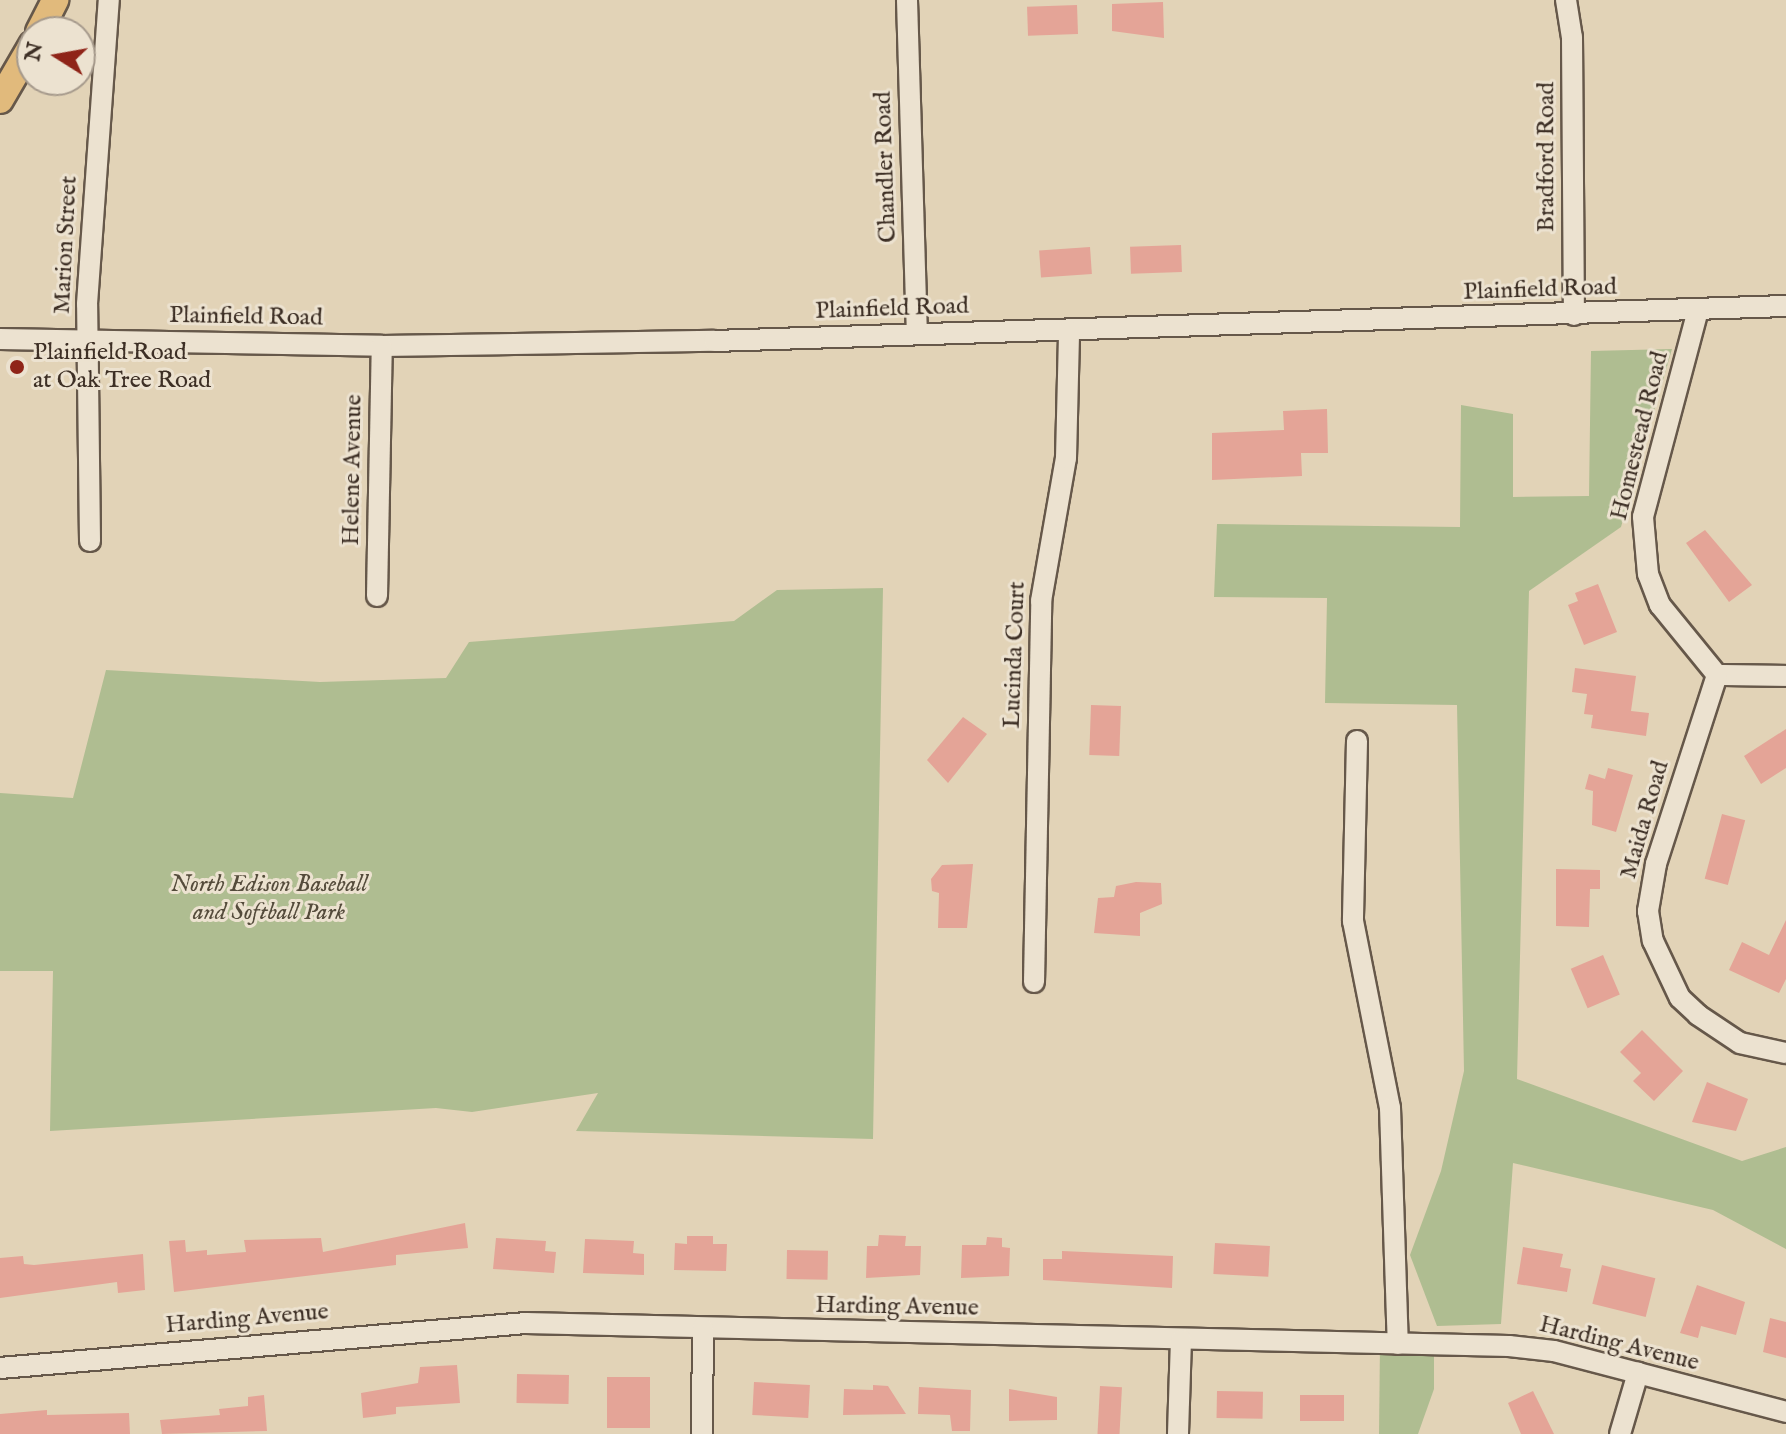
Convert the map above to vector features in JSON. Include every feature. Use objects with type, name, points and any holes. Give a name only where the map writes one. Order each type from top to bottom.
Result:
[{"type":"main road","points":[[0,100],[16,72]]},
{"type":"street","name":"Marion Street","points":[[90,541],[88,340],[109,0]]},
{"type":"street","name":"Chandler Road","points":[[907,0],[917,333]]},
{"type":"street","name":"Bradford Road","points":[[1566,0],[1574,315]]},
{"type":"street","name":"Plainfield Road","points":[[5,336],[382,346],[1069,331],[1786,306]]},
{"type":"street","name":"Homestead Road","points":[[1698,310],[1643,517],[1642,545],[1660,605],[1717,675]]},
{"type":"street","name":"Lucinda Court","points":[[1034,982],[1041,601],[1066,458],[1069,331]]},
{"type":"street","name":"Helene Avenue","points":[[377,596],[382,346]]},
{"type":"street","points":[[1717,675],[1786,676]]},
{"type":"street","name":"Maida Road","points":[[1717,675],[1656,864],[1648,911],[1653,941],[1680,998],[1698,1015],[1740,1043],[1786,1053]]},
{"type":"street","points":[[1357,741],[1353,921],[1390,1108],[1398,1344]]},
{"type":"street","name":"Harding Avenue","points":[[0,1368],[462,1326],[703,1328],[1398,1344],[1532,1348],[1786,1412]]},
{"type":"street","points":[[702,1434],[703,1328]]},
{"type":"street","points":[[1178,1434],[1181,1340]]},
{"type":"street","points":[[1620,1434],[1638,1373]]},
{"type":"green space","points":[[1672,349],[1621,527],[1529,591],[1517,1079],[1742,1161],[1786,1147],[1786,1249],[1713,1210],[1513,1163],[1501,1324],[1437,1326],[1410,1255],[1441,1171],[1464,1071],[1457,705],[1325,703],[1327,598],[1214,597],[1217,524],[1460,527],[1461,405],[1513,414],[1513,497],[1589,496],[1591,351]]},
{"type":"green space","name":"North Edison Baseball and Softball Park","points":[[883,588],[873,1139],[576,1131],[598,1093],[472,1112],[436,1108],[50,1131],[53,971],[0,971],[0,793],[73,798],[106,670],[320,682],[446,678],[469,642],[734,621],[777,590]]},
{"type":"green space","points":[[1380,1344],[1434,1345],[1434,1389],[1418,1434],[1379,1434]]},
{"type":"building","points":[[1163,2],[1164,38],[1112,31],[1112,4]]},
{"type":"building","points":[[1077,5],[1078,34],[1028,36],[1027,7]]},
{"type":"building","points":[[1181,245],[1182,272],[1131,274],[1130,247]]},
{"type":"building","points":[[1090,247],[1092,274],[1041,277],[1039,251]]},
{"type":"building","points":[[1327,409],[1328,453],[1301,453],[1302,476],[1212,480],[1212,433],[1284,430],[1283,411]]},
{"type":"building","points":[[1705,530],[1752,585],[1729,602],[1686,543]]},
{"type":"building","points":[[1598,584],[1617,632],[1584,645],[1568,605],[1578,601],[1575,593]]},
{"type":"building","points":[[1575,668],[1636,676],[1631,711],[1649,713],[1646,736],[1591,728],[1593,715],[1584,714],[1587,694],[1572,692]]},
{"type":"building","points":[[1091,705],[1121,706],[1119,756],[1089,755]]},
{"type":"building","points":[[963,717],[987,734],[948,783],[927,760]]},
{"type":"building","points":[[1786,729],[1786,768],[1761,784],[1744,756]]},
{"type":"building","points":[[1608,768],[1633,775],[1616,832],[1592,825],[1593,791],[1585,789],[1589,774],[1605,779]]},
{"type":"building","points":[[1722,814],[1745,820],[1728,885],[1705,879]]},
{"type":"building","points":[[973,864],[967,928],[938,928],[939,893],[932,891],[931,879],[942,865]]},
{"type":"building","points":[[1556,869],[1600,870],[1600,889],[1590,889],[1589,927],[1556,926]]},
{"type":"building","points":[[1136,882],[1161,883],[1162,904],[1140,913],[1140,936],[1094,933],[1098,898],[1114,897],[1116,886]]},
{"type":"building","points":[[1786,920],[1786,979],[1779,993],[1729,970],[1742,942],[1769,955]]},
{"type":"building","points":[[1603,955],[1620,995],[1588,1008],[1571,969]]},
{"type":"building","points":[[1642,1030],[1683,1071],[1654,1101],[1633,1081],[1641,1073],[1620,1052]]},
{"type":"building","points":[[1707,1082],[1748,1099],[1736,1131],[1692,1122]]},
{"type":"building","points":[[465,1223],[468,1248],[396,1255],[396,1265],[174,1292],[169,1241],[185,1240],[186,1252],[207,1250],[207,1255],[246,1252],[244,1240],[321,1238],[323,1252]]},
{"type":"building","points":[[879,1235],[906,1236],[905,1246],[921,1246],[920,1275],[866,1278],[867,1246],[878,1246]]},
{"type":"building","points":[[687,1236],[713,1236],[713,1244],[727,1244],[726,1271],[674,1270],[675,1243],[687,1244]]},
{"type":"building","points":[[987,1237],[1002,1238],[1002,1247],[1010,1248],[1009,1276],[961,1278],[962,1245],[986,1245]]},
{"type":"building","points":[[496,1238],[546,1241],[545,1251],[556,1252],[554,1273],[493,1269]]},
{"type":"building","points":[[585,1239],[634,1241],[633,1253],[644,1254],[644,1275],[583,1273]]},
{"type":"building","points":[[1215,1243],[1270,1246],[1268,1277],[1213,1274]]},
{"type":"building","points":[[1523,1247],[1563,1254],[1560,1267],[1571,1269],[1567,1292],[1517,1284]]},
{"type":"building","points":[[787,1250],[828,1251],[827,1280],[786,1279]]},
{"type":"building","points":[[1062,1251],[1173,1256],[1172,1288],[1043,1280],[1043,1259],[1062,1259]]},
{"type":"building","points":[[143,1254],[145,1290],[118,1293],[117,1282],[0,1298],[0,1258],[23,1256],[24,1264],[34,1265]]},
{"type":"building","points":[[1602,1265],[1655,1278],[1646,1317],[1592,1304]]},
{"type":"building","points":[[1697,1285],[1745,1302],[1736,1335],[1701,1326],[1698,1338],[1680,1333]]},
{"type":"building","points":[[1770,1318],[1786,1322],[1786,1358],[1763,1352]]},
{"type":"building","points":[[457,1365],[460,1403],[396,1407],[396,1414],[363,1418],[361,1393],[418,1383],[420,1367]]},
{"type":"building","points":[[517,1374],[569,1375],[568,1404],[516,1403]]},
{"type":"building","points":[[607,1377],[650,1377],[650,1428],[607,1428]]},
{"type":"building","points":[[754,1382],[810,1385],[808,1418],[752,1415]]},
{"type":"building","points":[[873,1385],[888,1386],[906,1414],[843,1415],[844,1389],[873,1390]]},
{"type":"building","points":[[1100,1386],[1122,1387],[1120,1434],[1097,1434]]},
{"type":"building","points":[[919,1387],[971,1390],[970,1431],[952,1431],[950,1415],[918,1414]]},
{"type":"building","points":[[1009,1389],[1057,1397],[1057,1420],[1009,1421]]},
{"type":"building","points":[[1217,1391],[1263,1392],[1263,1419],[1217,1418]]},
{"type":"building","points":[[1533,1391],[1554,1434],[1521,1434],[1508,1403]]},
{"type":"building","points":[[264,1395],[267,1431],[162,1434],[160,1420],[220,1415],[219,1409],[248,1406],[248,1397]]},
{"type":"building","points":[[1300,1395],[1344,1395],[1344,1421],[1300,1421]]},
{"type":"building","points":[[47,1410],[47,1415],[129,1413],[130,1434],[0,1434],[0,1414]]},
{"type":"place","name":"Plainfield Road at Oak Tree Road","points":[[17,367]]}]
